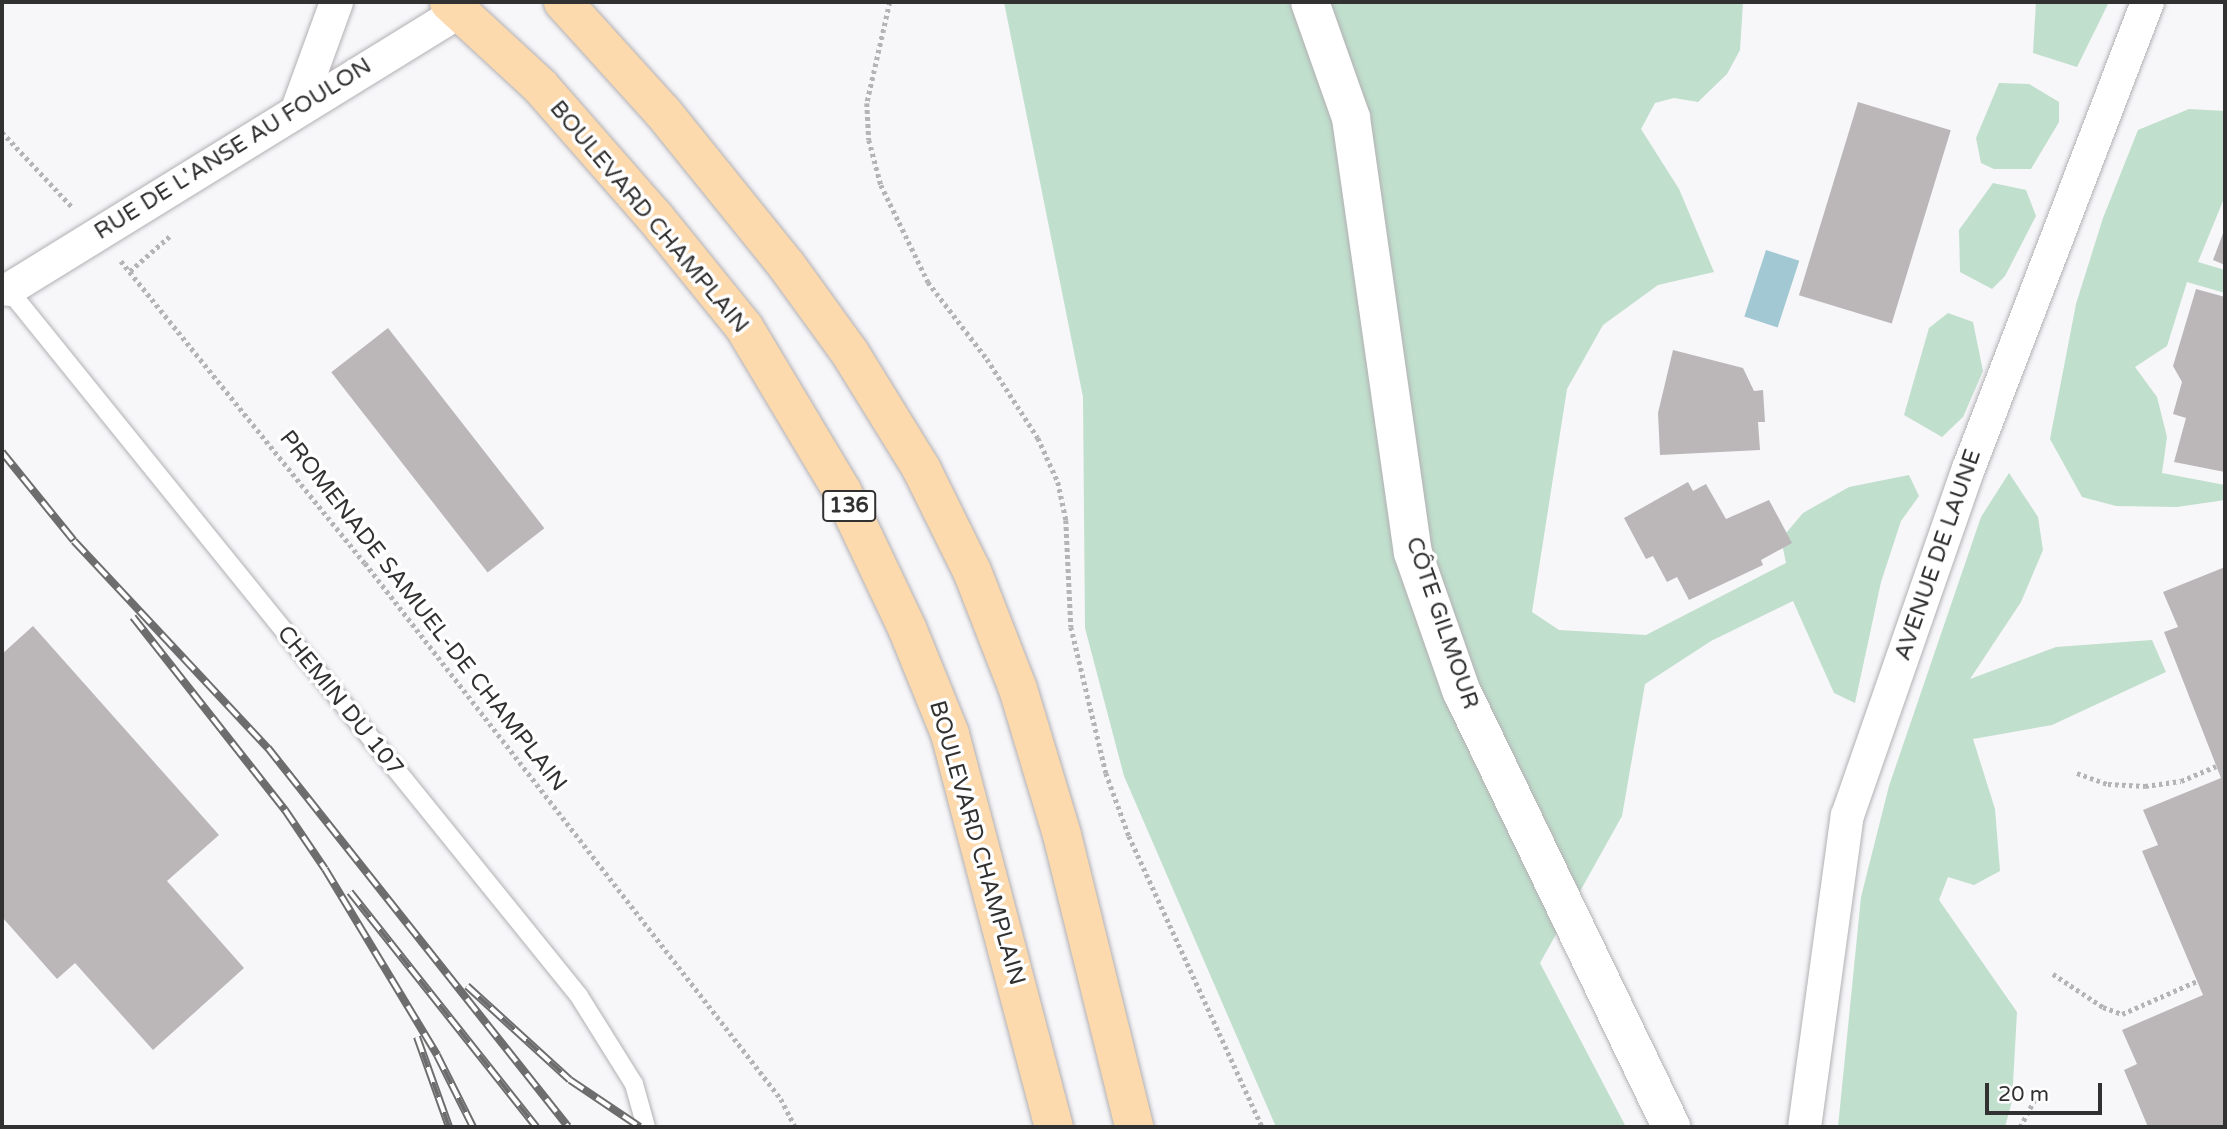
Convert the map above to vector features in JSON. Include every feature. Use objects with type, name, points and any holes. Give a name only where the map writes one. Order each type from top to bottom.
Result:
[{"type":"main road","points":[[563,2],[678,130],[788,266],[850,353],[921,468],[972,571],[1017,689],[1062,835],[1131,1114]]},
{"type":"main road","name":"BOULEVARD CHAMPLAIN","points":[[461,5],[540,86],[727,307],[842,491],[907,628],[950,734],[1051,1116]]},
{"type":"street","points":[[297,109],[336,2]]},
{"type":"street","name":"CÔTE GILMOUR","points":[[1310,2],[1351,118],[1413,553],[1461,690],[1671,1127]]},
{"type":"street","name":"AVENUE DE LAUNE","points":[[1804,1127],[1847,815],[1968,468],[2147,2]]},
{"type":"street","name":"RUE DE L'ANSE AU FOULON","points":[[5,291],[461,5]]},
{"type":"lane","name":"CHEMIN DU 107","points":[[5,291],[579,996],[634,1084],[646,1127]]},
{"type":"path","points":[[890,2],[867,103],[869,140],[881,185],[928,282],[987,359],[1038,438],[1058,482],[1066,520],[1071,627],[1105,773],[1129,836],[1262,1127]]},
{"type":"path","name":"PROMENADE SAMUEL-DE CHAMPLAIN","points":[[2,132],[130,271],[365,563],[781,1099],[795,1127]]},
{"type":"path","points":[[130,271],[172,234]]},
{"type":"path","points":[[2077,773],[2108,784],[2145,786],[2181,781],[2216,766]]},
{"type":"path","points":[[2053,974],[2103,1007],[2122,1014],[2197,981]]},
{"type":"path","points":[[2020,1127],[2035,1099]]},
{"type":"green space","points":[[1004,2],[1743,2],[1740,50],[1727,74],[1698,102],[1674,98],[1655,103],[1641,129],[1679,189],[1714,272],[1658,285],[1603,325],[1567,389],[1532,612],[1559,630],[1646,635],[1786,563],[1781,539],[1803,513],[1849,487],[1909,475],[1919,496],[1901,521],[1881,582],[1855,703],[1834,693],[1793,601],[1711,641],[1645,684],[1622,816],[1540,963],[1626,1127],[1276,1127],[1124,776],[1085,628],[1083,397]]},
{"type":"green space","points":[[2036,2],[2109,2],[2077,67],[2033,53]]},
{"type":"green space","points":[[1999,83],[2029,84],[2059,102],[2059,122],[2031,169],[1994,169],[1981,163],[1976,138]]},
{"type":"green space","points":[[2189,109],[2225,111],[2225,196],[2198,262],[2225,270],[2225,293],[2187,282],[2167,346],[2135,367],[2157,397],[2167,437],[2162,473],[2225,485],[2225,500],[2177,507],[2116,506],[2082,497],[2050,439],[2076,304],[2103,218],[2138,130]]},
{"type":"green space","points":[[1993,183],[2026,190],[2036,216],[2005,276],[1992,289],[1960,272],[1959,230]]},
{"type":"green space","points":[[1948,313],[1973,322],[1983,371],[1963,417],[1942,437],[1904,415],[1929,328]]},
{"type":"green space","points":[[2009,473],[2038,517],[2043,550],[2021,602],[1970,679],[2056,647],[2152,640],[2166,672],[2052,725],[1973,739],[1995,809],[2000,871],[1974,885],[1948,877],[1939,900],[2017,1012],[2012,1101],[2005,1127],[1838,1127],[1861,897],[1889,786],[1981,517]]},
{"type":"water","points":[[1766,250],[1799,261],[1778,327],[1744,317]]},
{"type":"building","points":[[1858,102],[1951,130],[1892,324],[1799,295]]},
{"type":"building","points":[[2225,228],[2225,265],[2213,260]]},
{"type":"building","points":[[2196,289],[2225,297],[2225,472],[2174,462],[2186,418],[2173,414],[2182,382],[2173,366]]},
{"type":"building","points":[[388,328],[544,528],[488,572],[331,372]]},
{"type":"building","points":[[1673,350],[1743,368],[1754,391],[1763,390],[1765,422],[1758,422],[1760,450],[1660,455],[1658,413]]},
{"type":"building","points":[[1688,482],[1693,491],[1706,484],[1726,519],[1769,500],[1792,543],[1761,560],[1763,565],[1689,600],[1677,577],[1667,582],[1653,556],[1646,559],[1624,518]]},
{"type":"building","points":[[2225,567],[2225,1127],[2148,1127],[2124,1070],[2137,1064],[2122,1030],[2203,995],[2142,851],[2158,845],[2143,810],[2221,778],[2164,632],[2178,627],[2163,592]]},
{"type":"building","points":[[33,626],[219,835],[167,881],[244,968],[153,1050],[75,963],[57,979],[2,917],[2,654]]},
{"type":"railway","points":[[2,452],[74,541],[268,748],[568,1127]]},
{"type":"railway","points":[[133,617],[285,810],[325,869],[437,1055],[473,1127]]},
{"type":"railway","points":[[350,892],[536,1127]]},
{"type":"railway","points":[[467,986],[570,1080],[640,1127]]},
{"type":"railway","points":[[417,1037],[449,1127]]}]
